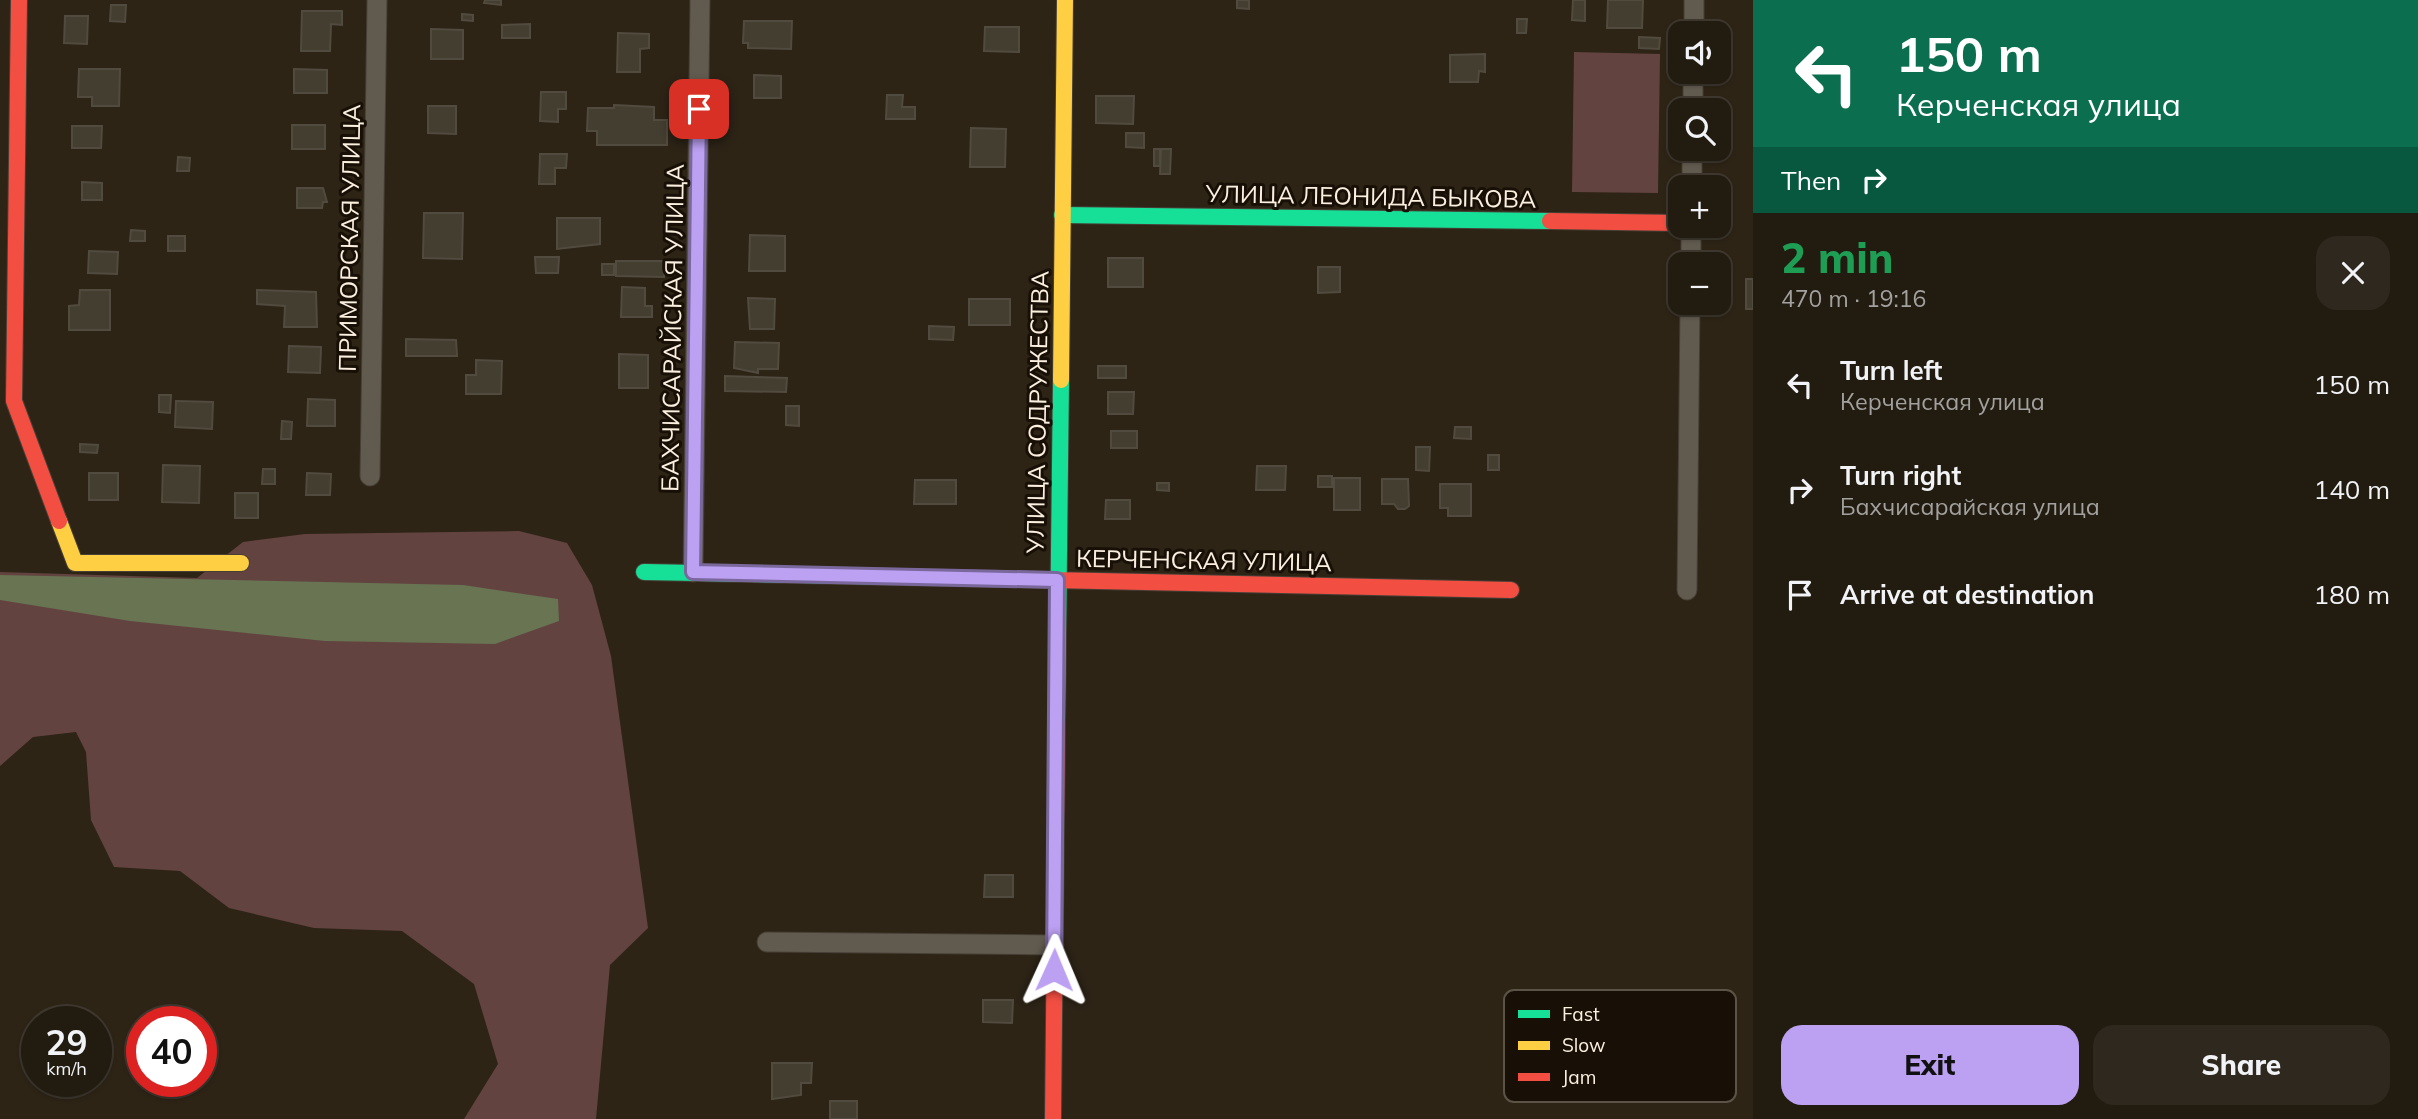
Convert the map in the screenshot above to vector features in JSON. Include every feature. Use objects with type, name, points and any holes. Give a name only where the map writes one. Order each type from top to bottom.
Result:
[{"type":"street","points":[[19,0],[8,184],[14,401],[75,563],[241,563]]},
{"type":"street","name":"ПРИМОРСКАЯ УЛИЦА","points":[[370,477],[377,0]]},
{"type":"street","name":"БАХЧИСАРАЙСКАЯ УЛИЦА","points":[[693,572],[700,0]]},
{"type":"street","name":"УЛИЦА СОДРУЖЕСТВА","points":[[1053,1119],[1065,0]]},
{"type":"street","points":[[1694,0],[1694,21]]},
{"type":"street","name":"УЛИЦА ЛЕОНИДА БЫКОВА","points":[[1062,215],[1668,223]]},
{"type":"street","points":[[1687,590],[1690,315]]},
{"type":"street","name":"КЕРЧЕНСКАЯ УЛИЦА","points":[[644,572],[1511,590]]},
{"type":"street","points":[[767,942],[1055,945]]},
{"type":"shaded area","points":[[1574,52],[1660,54],[1658,193],[1572,192]]},
{"type":"shaded area","points":[[519,531],[567,543],[592,585],[611,656],[648,928],[610,965],[596,1119],[464,1119],[498,1064],[474,984],[402,931],[314,928],[229,908],[180,871],[114,867],[91,820],[86,752],[76,732],[33,737],[0,766],[0,572],[197,578],[243,542],[305,534]]},
{"type":"shaded area","points":[[0,575],[463,585],[558,599],[559,621],[495,644],[325,641],[130,621],[0,600]]},
{"type":"building","points":[[485,0],[501,0],[501,5],[484,3]]},
{"type":"building","points":[[1237,0],[1249,0],[1249,9],[1237,8]]},
{"type":"building","points":[[1573,0],[1585,0],[1585,21],[1572,20]]},
{"type":"building","points":[[1608,0],[1643,0],[1642,28],[1607,28]]},
{"type":"building","points":[[111,5],[126,5],[125,22],[110,21]]},
{"type":"building","points":[[302,11],[342,11],[342,25],[331,24],[330,51],[301,51]]},
{"type":"building","points":[[462,14],[473,15],[473,21],[462,20]]},
{"type":"building","points":[[65,16],[88,16],[87,44],[64,43]]},
{"type":"building","points":[[1517,19],[1527,19],[1526,33],[1517,33]]},
{"type":"building","points":[[744,21],[792,21],[791,49],[748,48],[748,43],[743,43]]},
{"type":"building","points":[[530,24],[530,38],[502,38],[502,25]]},
{"type":"building","points":[[985,27],[1019,27],[1019,52],[984,51]]},
{"type":"building","points":[[431,29],[463,30],[463,59],[431,59]]},
{"type":"building","points":[[618,33],[649,34],[649,48],[640,49],[640,72],[617,72]]},
{"type":"building","points":[[1639,37],[1660,38],[1659,49],[1639,48]]},
{"type":"building","points":[[1485,54],[1485,72],[1479,71],[1478,82],[1450,82],[1450,55]]},
{"type":"building","points":[[79,69],[120,69],[119,106],[92,106],[92,97],[78,97]]},
{"type":"building","points":[[294,69],[327,70],[327,93],[294,93]]},
{"type":"building","points":[[754,75],[781,76],[781,98],[754,98]]},
{"type":"building","points":[[541,92],[566,92],[566,109],[558,109],[558,122],[540,121]]},
{"type":"building","points":[[887,95],[903,95],[902,107],[915,107],[915,119],[886,119]]},
{"type":"building","points":[[1096,96],[1134,96],[1133,124],[1096,123]]},
{"type":"building","points":[[614,105],[654,107],[654,120],[667,120],[667,145],[597,145],[597,131],[587,131],[588,108],[614,108]]},
{"type":"building","points":[[428,106],[456,106],[456,134],[428,133]]},
{"type":"building","points":[[292,125],[325,125],[325,149],[292,149]]},
{"type":"building","points":[[72,126],[102,126],[101,148],[72,148]]},
{"type":"building","points":[[971,128],[1006,129],[1005,167],[970,167]]},
{"type":"building","points":[[1126,133],[1144,133],[1144,148],[1126,147]]},
{"type":"building","points":[[1154,149],[1160,149],[1160,166],[1154,166]]},
{"type":"building","points":[[1161,149],[1171,149],[1170,174],[1160,174]]},
{"type":"building","points":[[540,154],[567,154],[566,168],[555,168],[555,184],[539,184]]},
{"type":"building","points":[[178,157],[190,158],[189,171],[177,171]]},
{"type":"building","points":[[82,182],[102,183],[102,200],[82,200]]},
{"type":"building","points":[[297,188],[323,188],[327,202],[323,202],[322,208],[297,208]]},
{"type":"building","points":[[424,213],[463,213],[462,259],[423,258]]},
{"type":"building","points":[[557,218],[600,218],[600,244],[557,249]]},
{"type":"building","points":[[131,230],[145,231],[145,241],[130,241]]},
{"type":"building","points":[[750,235],[785,236],[785,271],[749,271]]},
{"type":"building","points":[[168,236],[185,236],[185,251],[168,251]]},
{"type":"building","points":[[89,251],[118,252],[117,274],[88,273]]},
{"type":"building","points":[[535,257],[559,257],[558,273],[536,273]]},
{"type":"building","points":[[1108,258],[1143,258],[1143,287],[1108,287]]},
{"type":"building","points":[[616,261],[664,261],[664,277],[616,276]]},
{"type":"building","points":[[602,264],[614,264],[614,275],[602,275]]},
{"type":"building","points":[[1318,267],[1340,267],[1340,292],[1318,293]]},
{"type":"building","points":[[1746,279],[1753,279],[1753,309],[1746,309]]},
{"type":"building","points":[[622,287],[645,288],[645,306],[652,306],[652,317],[621,317]]},
{"type":"building","points":[[80,290],[110,290],[110,330],[69,330],[69,306],[79,305]]},
{"type":"building","points":[[257,290],[316,292],[317,327],[284,327],[285,306],[257,304]]},
{"type":"building","points":[[748,298],[775,299],[774,329],[750,329]]},
{"type":"building","points":[[969,299],[1010,299],[1010,325],[969,325]]},
{"type":"building","points":[[929,326],[954,327],[953,340],[929,339]]},
{"type":"building","points":[[406,339],[456,340],[457,356],[406,356]]},
{"type":"building","points":[[735,342],[779,343],[778,369],[758,369],[758,373],[734,368]]},
{"type":"building","points":[[289,346],[321,347],[320,373],[288,372]]},
{"type":"building","points":[[619,354],[648,355],[648,388],[619,388]]},
{"type":"building","points":[[476,360],[502,361],[501,394],[466,394],[466,375],[476,375]]},
{"type":"building","points":[[1098,366],[1126,366],[1126,378],[1098,378]]},
{"type":"building","points":[[725,376],[787,378],[786,392],[725,391]]},
{"type":"building","points":[[1108,392],[1134,392],[1133,414],[1108,414]]},
{"type":"building","points":[[159,395],[171,395],[170,413],[159,412]]},
{"type":"building","points":[[308,399],[335,400],[335,426],[307,426]]},
{"type":"building","points":[[176,401],[213,402],[212,429],[175,427]]},
{"type":"building","points":[[786,406],[799,406],[799,426],[786,425]]},
{"type":"building","points":[[282,421],[292,422],[291,439],[281,439]]},
{"type":"building","points":[[1455,427],[1471,427],[1471,439],[1454,438]]},
{"type":"building","points":[[1111,431],[1137,431],[1137,448],[1111,448]]},
{"type":"building","points":[[80,444],[98,445],[97,453],[80,452]]},
{"type":"building","points":[[1416,447],[1430,447],[1429,471],[1416,470]]},
{"type":"building","points":[[1488,455],[1499,455],[1499,470],[1488,470]]},
{"type":"building","points":[[163,465],[200,466],[199,503],[162,502]]},
{"type":"building","points":[[1257,466],[1286,466],[1285,490],[1256,490]]},
{"type":"building","points":[[263,469],[275,469],[275,484],[262,484]]},
{"type":"building","points":[[89,473],[118,473],[118,500],[89,500]]},
{"type":"building","points":[[307,473],[331,474],[330,495],[306,495]]},
{"type":"building","points":[[1318,476],[1332,476],[1332,487],[1318,487]]},
{"type":"building","points":[[1334,478],[1360,478],[1360,510],[1334,510]]},
{"type":"building","points":[[1382,479],[1408,479],[1409,506],[1398,509],[1394,504],[1382,504]]},
{"type":"building","points":[[915,480],[956,480],[956,504],[914,504]]},
{"type":"building","points":[[1157,483],[1169,483],[1169,491],[1157,490]]},
{"type":"building","points":[[1440,484],[1471,484],[1471,516],[1448,516],[1448,508],[1440,508]]},
{"type":"building","points":[[235,493],[258,493],[258,518],[235,518]]},
{"type":"building","points":[[1106,500],[1130,500],[1130,519],[1105,519]]},
{"type":"building","points":[[985,875],[1013,875],[1013,897],[984,897]]},
{"type":"building","points":[[983,1000],[1013,1000],[1012,1023],[983,1022]]},
{"type":"building","points":[[772,1063],[812,1063],[811,1083],[801,1083],[801,1095],[772,1099]]},
{"type":"building","points":[[830,1101],[857,1101],[857,1119],[830,1119]]},
{"type":"traffic: fast","points":[[1062,215],[1550,221]]},
{"type":"traffic: fast","points":[[1057,722],[1061,380]]},
{"type":"traffic: fast","points":[[644,572],[1004,579]]},
{"type":"traffic: slow","points":[[1061,380],[1065,0]]},
{"type":"traffic: slow","points":[[59,521],[75,563],[241,563]]},
{"type":"traffic: jam","points":[[19,0],[14,401],[59,521]]},
{"type":"traffic: jam","points":[[1550,221],[1668,223]]},
{"type":"traffic: jam","points":[[1004,579],[1511,590]]},
{"type":"traffic: jam","points":[[1053,1119],[1057,722]]},
{"type":"route","points":[[699,109],[693,572],[1057,580],[1054,970]]}]
